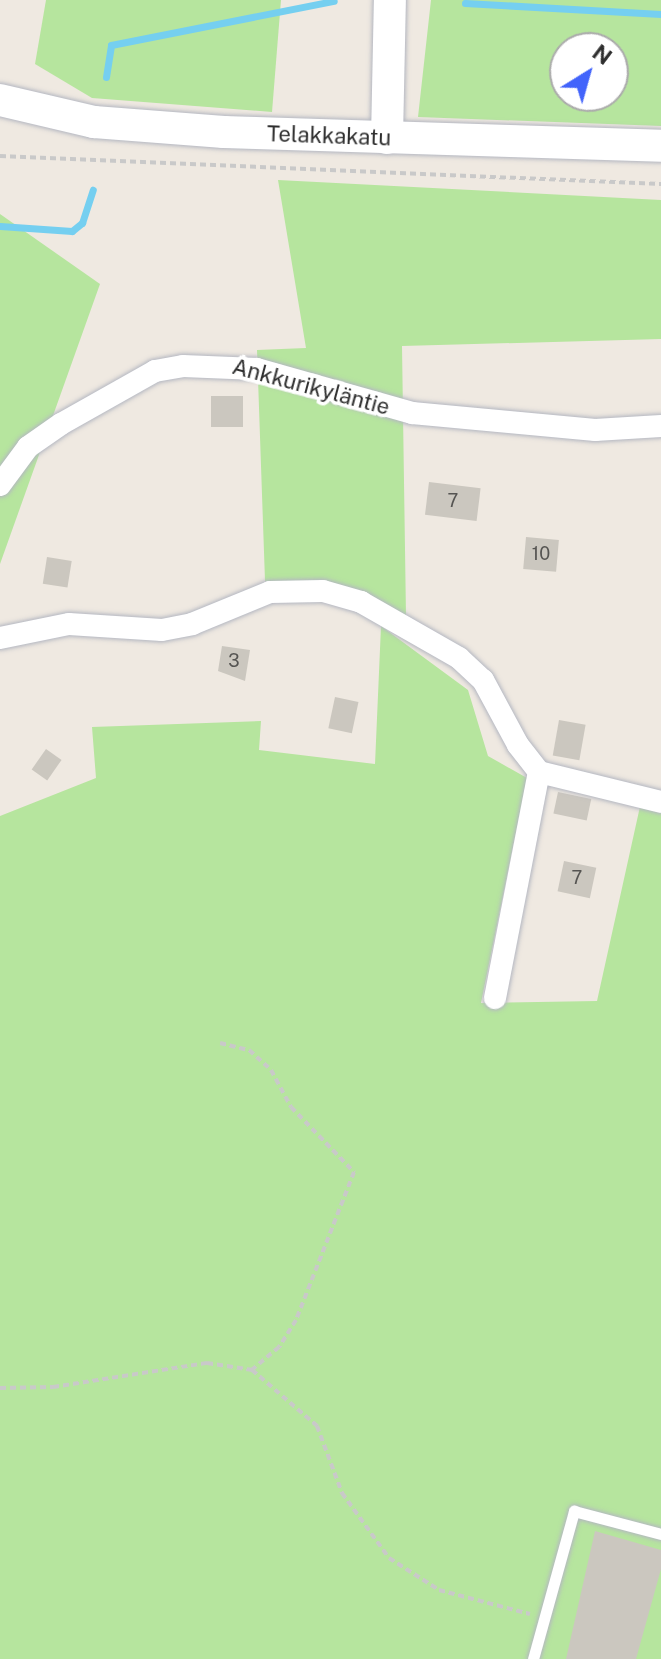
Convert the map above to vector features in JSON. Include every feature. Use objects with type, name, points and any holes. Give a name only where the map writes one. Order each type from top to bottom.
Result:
[{"type":"street","points":[[387,138],[390,0]]},
{"type":"street","name":"Telakkakatu","points":[[0,100],[94,122],[387,138],[661,146]]},
{"type":"street","name":"Ankkurikyläntie","points":[[0,485],[28,447],[61,424],[155,371],[183,366],[257,369],[412,413],[582,429],[661,426]]},
{"type":"street","points":[[0,638],[69,624],[162,630],[192,624],[270,592],[323,591],[361,602],[459,658],[483,680],[518,745],[539,772],[661,802]]},
{"type":"street","points":[[495,998],[539,772]]},
{"type":"lane","points":[[533,1659],[574,1511],[661,1534]]},
{"type":"path","points":[[0,156],[661,184]]},
{"type":"path","points":[[220,1043],[249,1050],[271,1070],[291,1107],[354,1172],[296,1320],[279,1347],[252,1370]]},
{"type":"path","points":[[0,1388],[53,1387],[207,1363],[252,1370],[317,1426],[342,1493],[389,1558],[439,1590],[544,1617]]},
{"type":"green space","points":[[46,0],[281,0],[272,112],[92,98],[35,64]]},
{"type":"green space","points":[[431,0],[661,0],[661,126],[418,117]]},
{"type":"green space","points":[[278,180],[661,200],[661,339],[402,346],[406,616],[265,581],[257,350],[306,348]]},
{"type":"green space","points":[[0,214],[100,284],[0,564]]},
{"type":"green space","points":[[381,626],[468,690],[488,756],[527,778],[481,1003],[597,1001],[641,802],[661,806],[661,1659],[0,1659],[0,816],[96,778],[92,727],[261,721],[259,750],[375,764]]},
{"type":"building","points":[[211,396],[243,396],[243,427],[211,427]]},
{"type":"building","points":[[429,482],[481,488],[477,521],[425,515]]},
{"type":"building","points":[[526,537],[559,540],[556,572],[523,569]]},
{"type":"building","points":[[47,557],[72,561],[67,588],[43,584]]},
{"type":"building","points":[[222,646],[250,650],[245,681],[218,671]]},
{"type":"building","points":[[335,697],[358,702],[352,733],[328,728]]},
{"type":"building","points":[[559,720],[586,725],[579,760],[553,755]]},
{"type":"building","points":[[46,749],[62,760],[47,780],[32,769]]},
{"type":"building","points":[[558,792],[591,799],[587,821],[553,814]]},
{"type":"building","points":[[564,861],[596,868],[590,898],[558,891]]},
{"type":"building","points":[[595,1531],[661,1550],[661,1569],[636,1659],[566,1659]]},
{"type":"waterway","points":[[106,77],[111,45],[334,1]]},
{"type":"waterway","points":[[465,3],[661,14]]},
{"type":"waterway","points":[[0,226],[72,231],[82,223],[93,190]]}]
